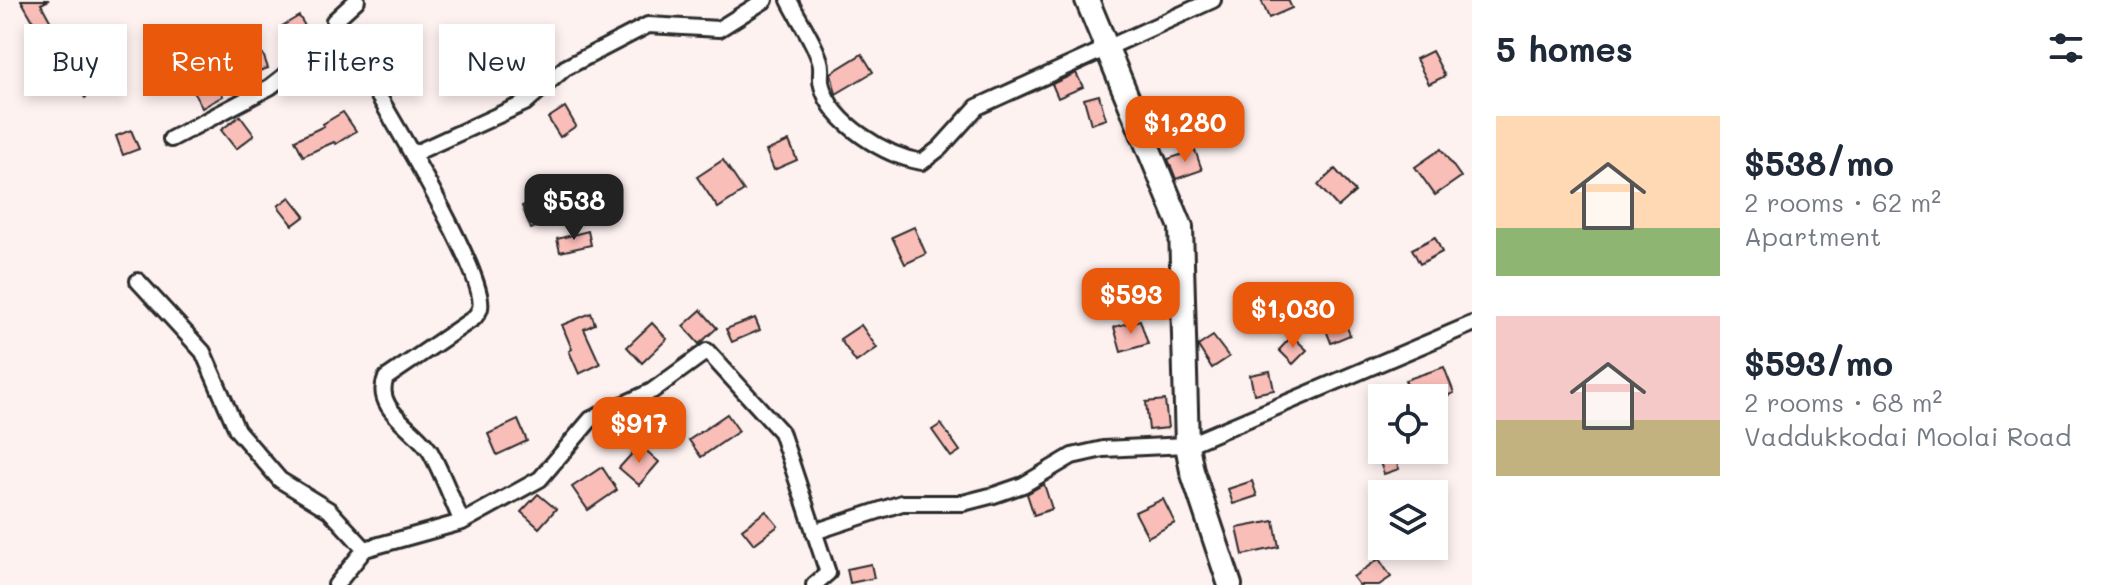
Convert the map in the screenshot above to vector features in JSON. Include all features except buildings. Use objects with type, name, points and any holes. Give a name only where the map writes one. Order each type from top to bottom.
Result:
[{"type":"street","points":[[336,24],[334,21],[357,0]]},
{"type":"street","points":[[413,154],[525,103],[565,68],[648,25],[719,29],[765,0]]},
{"type":"street","points":[[789,0],[821,63],[822,86],[838,114],[872,145],[902,159],[922,162],[940,148],[977,107],[1213,0]]},
{"type":"street","points":[[1087,0],[1181,227],[1187,445],[1192,471],[1230,585]]},
{"type":"street","points":[[171,139],[278,81]]},
{"type":"street","points":[[379,96],[467,258],[480,299],[480,309],[474,318],[386,378],[381,388],[385,401],[399,419],[430,450],[462,522]]},
{"type":"street","points":[[138,281],[203,352],[237,430],[280,480],[329,510],[365,549]]},
{"type":"street","points":[[814,532],[902,503],[963,503],[994,495],[1023,485],[1072,456],[1103,449],[1187,445],[1472,324]]},
{"type":"street","points":[[336,585],[365,549],[462,522],[540,479],[591,419],[652,391],[707,351],[781,432],[828,573],[814,585]]}]
